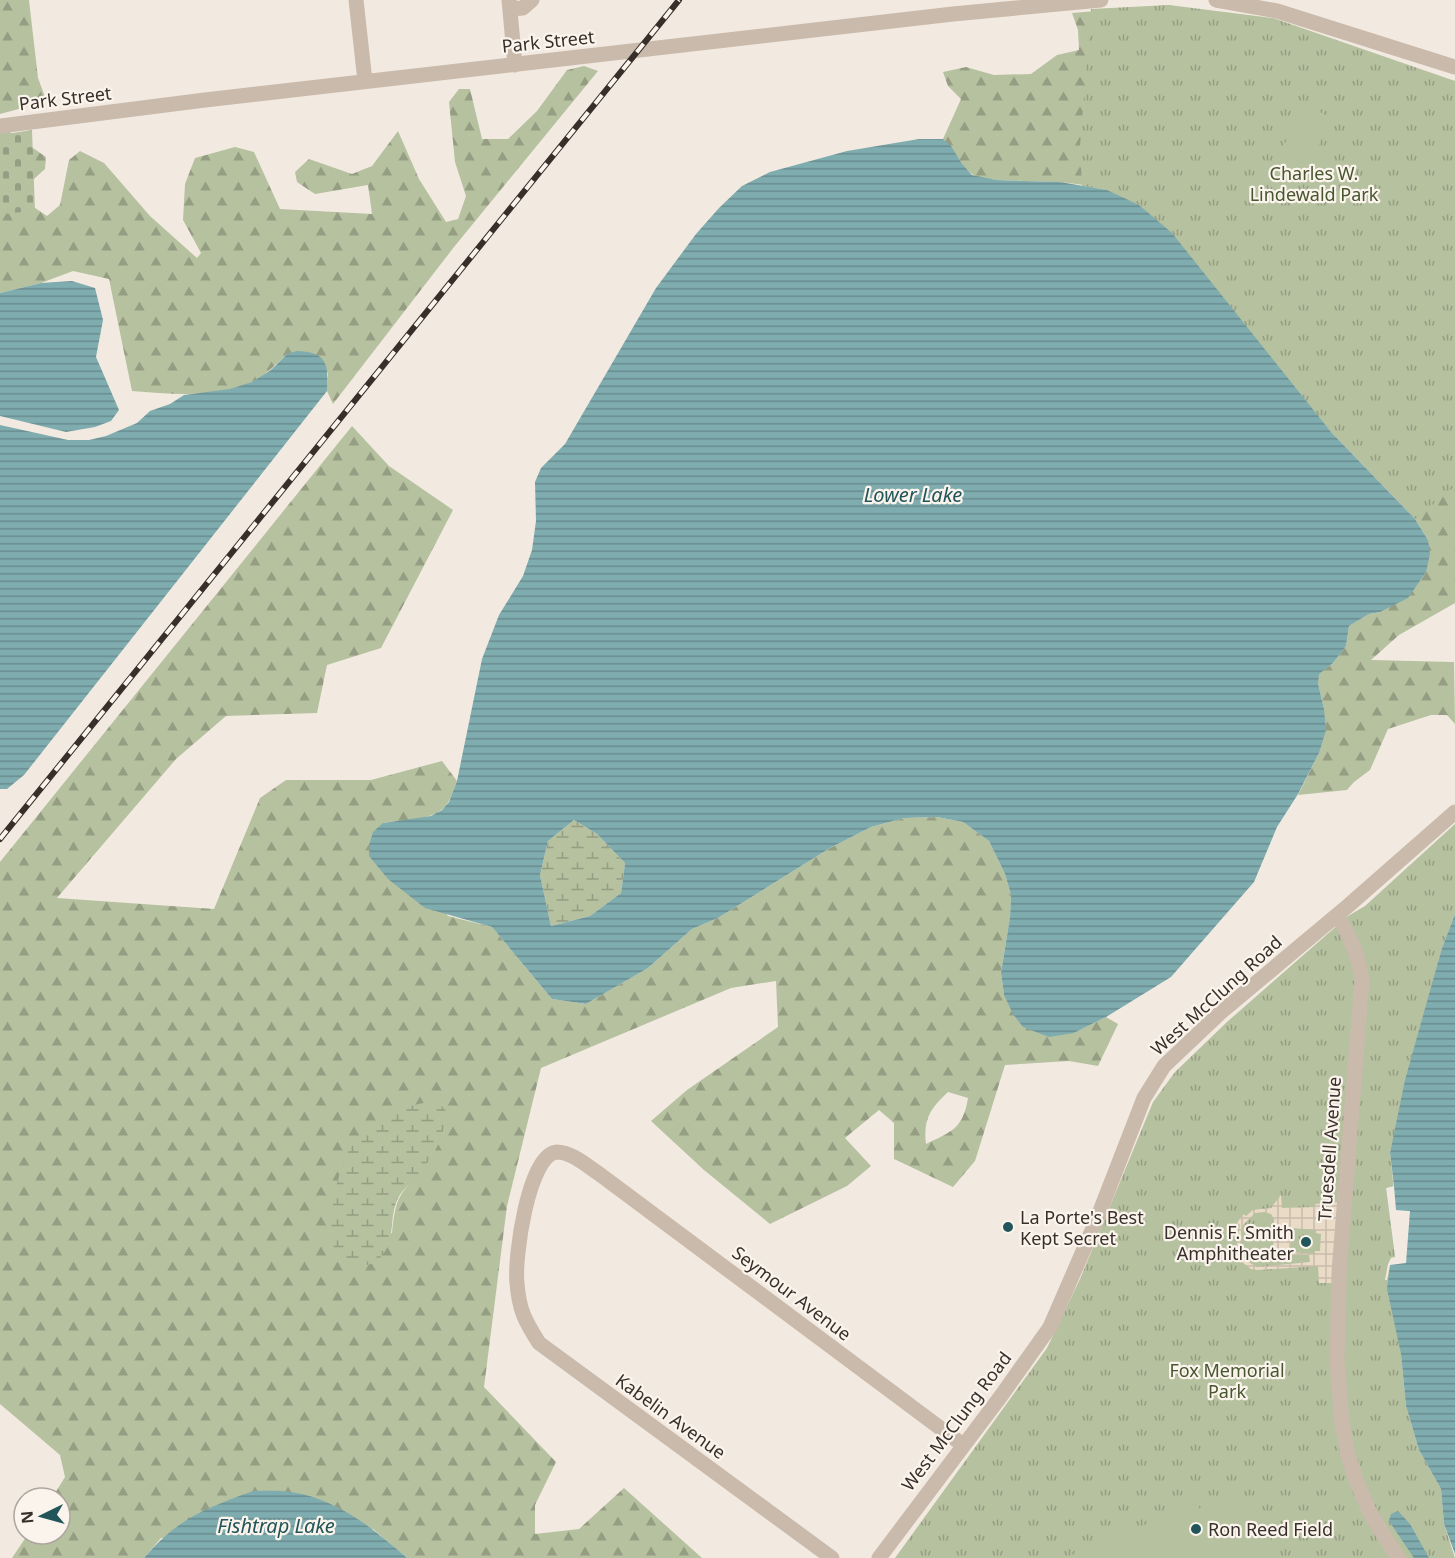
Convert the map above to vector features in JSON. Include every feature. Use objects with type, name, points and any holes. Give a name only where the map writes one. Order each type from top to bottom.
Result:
[{"type":"street","points":[[356,0],[365,81]]},
{"type":"street","points":[[515,65],[509,5],[523,8],[532,0]]},
{"type":"street","name":"Park Street","points":[[0,126],[515,65],[952,7],[1101,0]]},
{"type":"street","points":[[1216,0],[1278,6],[1454,65]]},
{"type":"street","name":"West McClung Road","points":[[879,1558],[1043,1339],[1055,1318],[1097,1219],[1144,1098],[1164,1066],[1233,1002],[1455,812]]},
{"type":"street","name":"Truesdell Avenue","points":[[1336,916],[1348,932],[1358,955],[1362,980],[1339,1272],[1337,1362],[1339,1391],[1347,1451],[1356,1480],[1370,1513],[1398,1558]]},
{"type":"street","name":"Seymour Avenue","points":[[517,1283],[516,1260],[529,1195],[546,1157],[555,1152],[564,1154],[598,1173],[963,1445]]},
{"type":"street","name":"Kabelin Avenue","points":[[517,1283],[522,1315],[539,1343],[832,1558]]},
{"type":"green space","points":[[0,0],[29,0],[38,78],[45,97],[26,107],[0,114]]},
{"type":"green space","name":"Charles W. Lindewald Park","points":[[1169,5],[1455,81],[1455,603],[1399,635],[1371,660],[1454,662],[1455,724],[1447,715],[1431,715],[1388,729],[1370,770],[1347,790],[1298,795],[1319,753],[1324,709],[1318,674],[1333,663],[1346,646],[1349,626],[1369,614],[1380,612],[1428,540],[1415,519],[1172,233],[1145,209],[1128,198],[1086,185],[977,177],[964,167],[943,139],[961,99],[948,86],[943,72],[966,67],[994,75],[1031,74],[1057,55],[1079,50],[1078,30],[1072,13]]},
{"type":"green space","name":"Charles W. Lindewald Park","points":[[1169,5],[1273,18],[1455,81],[1455,486],[1415,519],[1331,432],[1107,190],[1082,186],[1080,146],[1091,9]]},
{"type":"green space","points":[[584,66],[598,71],[454,247],[333,404],[327,391],[328,373],[287,354],[259,378],[226,391],[194,394],[132,391],[109,279],[73,271],[41,283],[0,293],[0,131],[7,130],[46,157],[45,169],[16,195],[47,216],[60,205],[69,160],[80,151],[104,163],[150,216],[197,258],[201,253],[183,220],[185,184],[195,158],[235,147],[254,152],[280,209],[372,214],[368,185],[315,194],[297,182],[295,172],[309,159],[352,174],[372,166],[398,131],[419,179],[446,222],[458,219],[466,196],[455,162],[449,102],[459,89],[470,89],[482,139],[508,139],[537,111],[567,70]]},
{"type":"green space","points":[[1308,104],[1333,120],[1288,196],[1262,182]]},
{"type":"green space","points":[[32,130],[35,211],[0,214],[0,135]]},
{"type":"green space","points":[[352,426],[389,466],[453,510],[381,648],[327,665],[317,713],[226,716],[176,759],[57,898],[214,909],[260,798],[286,780],[371,780],[442,761],[457,781],[447,804],[427,817],[383,823],[448,916],[492,927],[552,999],[586,1004],[648,968],[692,929],[718,918],[830,848],[871,827],[904,818],[937,817],[963,822],[989,841],[1005,874],[1011,895],[1010,917],[1001,973],[1004,995],[1074,1033],[1106,1017],[1118,1024],[1098,1066],[1069,1061],[1005,1065],[975,1161],[953,1187],[894,1159],[894,1123],[879,1110],[845,1138],[871,1166],[847,1186],[770,1224],[704,1170],[651,1121],[687,1090],[778,1027],[776,981],[731,988],[541,1068],[507,1206],[484,1387],[556,1462],[535,1505],[535,1534],[579,1529],[624,1488],[702,1558],[407,1558],[373,1529],[161,1538],[144,1558],[12,1558],[20,1546],[72,1546],[72,1486],[59,1486],[65,1477],[60,1455],[0,1404],[0,862]],"holes":[[[948,1092],[968,1098],[959,1123],[949,1132],[926,1144],[927,1121],[937,1104]],[[415,1177],[397,1203],[392,1233],[341,1257]]]},
{"type":"green space","points":[[574,820],[597,834],[625,863],[621,893],[590,916],[551,926],[540,875],[548,841]]},
{"type":"green space","name":"Fox Memorial Park","points":[[1455,824],[1455,914],[1442,948],[1390,1153],[1396,1209],[1401,1354],[1406,1406],[1419,1450],[1441,1489],[1444,1524],[1455,1558],[895,1558],[1047,1348],[1080,1279],[1153,1102],[1175,1072],[1227,1022],[1348,916],[1365,906]]},
{"type":"green space","points":[[434,1101],[446,1111],[444,1128],[429,1160],[398,1199],[394,1210],[390,1240],[384,1253],[372,1264],[351,1265],[336,1251],[331,1235],[334,1199],[348,1151],[364,1131],[382,1118],[416,1104]]},
{"type":"green space","name":"Ron Reed Field","points":[[1233,1494],[1254,1506],[1256,1522],[1263,1539],[1270,1537],[1280,1558],[1064,1558],[1190,1506],[1197,1504],[1200,1509]]},
{"type":"shaded area","points":[[1281,1195],[1282,1208],[1315,1207],[1315,1204],[1338,1202],[1334,1283],[1319,1283],[1318,1266],[1258,1270],[1251,1269],[1240,1262],[1235,1251],[1238,1250],[1240,1225],[1237,1223],[1243,1214],[1246,1216],[1253,1210],[1271,1208]],"holes":[[[1255,1213],[1271,1214],[1274,1219],[1273,1255],[1309,1255],[1310,1262],[1257,1267],[1245,1260],[1240,1245],[1243,1225]],[[1292,1228],[1316,1230],[1316,1233],[1321,1234],[1320,1251],[1315,1251],[1314,1254],[1290,1252]]]},
{"type":"water","name":"Lower Lake","points":[[919,139],[943,139],[951,146],[972,175],[996,180],[1060,182],[1107,190],[1139,205],[1172,233],[1331,432],[1415,519],[1428,540],[1430,554],[1426,572],[1408,598],[1380,612],[1369,614],[1349,626],[1346,646],[1333,663],[1319,674],[1318,683],[1326,730],[1319,753],[1298,794],[1277,827],[1254,882],[1171,977],[1106,1017],[1074,1033],[1049,1037],[1023,1027],[1013,1014],[1004,995],[1001,973],[1010,917],[1011,895],[1005,874],[989,841],[963,822],[937,817],[904,818],[871,827],[830,848],[718,918],[692,929],[648,968],[586,1004],[552,999],[492,927],[425,908],[388,879],[369,856],[373,832],[383,823],[431,816],[442,810],[449,802],[457,781],[482,659],[499,615],[523,576],[532,550],[536,521],[535,482],[541,468],[565,444],[656,288],[696,234],[742,186],[770,172],[847,151]],"holes":[[[574,820],[597,834],[625,863],[621,893],[590,916],[551,926],[540,875],[548,841]]]},
{"type":"water","points":[[72,281],[95,288],[103,320],[96,357],[119,410],[111,421],[95,427],[66,432],[0,416],[0,293],[41,283]]},
{"type":"water","points":[[297,351],[314,354],[324,361],[327,391],[24,775],[7,789],[0,789],[0,425],[68,440],[89,440],[106,436],[137,423],[150,411],[170,404],[184,395],[230,389],[252,382],[271,370],[287,354]]},
{"type":"water","points":[[1455,914],[1455,1554],[1444,1524],[1441,1489],[1419,1450],[1406,1406],[1401,1354],[1387,1289],[1390,1265],[1395,1257],[1386,1188],[1394,1186],[1390,1153],[1405,1080],[1442,948]]},
{"type":"water","name":"Fishtrap Lake","points":[[253,1491],[291,1492],[324,1501],[354,1516],[407,1558],[144,1558],[168,1533],[193,1516]]},
{"type":"water","points":[[1398,1511],[1410,1524],[1429,1558],[1414,1558],[1389,1521],[1391,1514]]},
{"type":"pier","points":[[1394,1186],[1396,1210],[1410,1211],[1406,1263],[1390,1265],[1387,1280],[1385,1280],[1388,1264],[1391,1258],[1395,1257],[1386,1188]]},
{"type":"railway","points":[[0,839],[679,0]]},
{"type":"place","name":"La Porte's Best Kept Secret","points":[[1008,1227]]},
{"type":"place","name":"Dennis F. Smith Amphitheater","points":[[1306,1242]]},
{"type":"place","name":"Ron Reed Field","points":[[1196,1529]]}]
